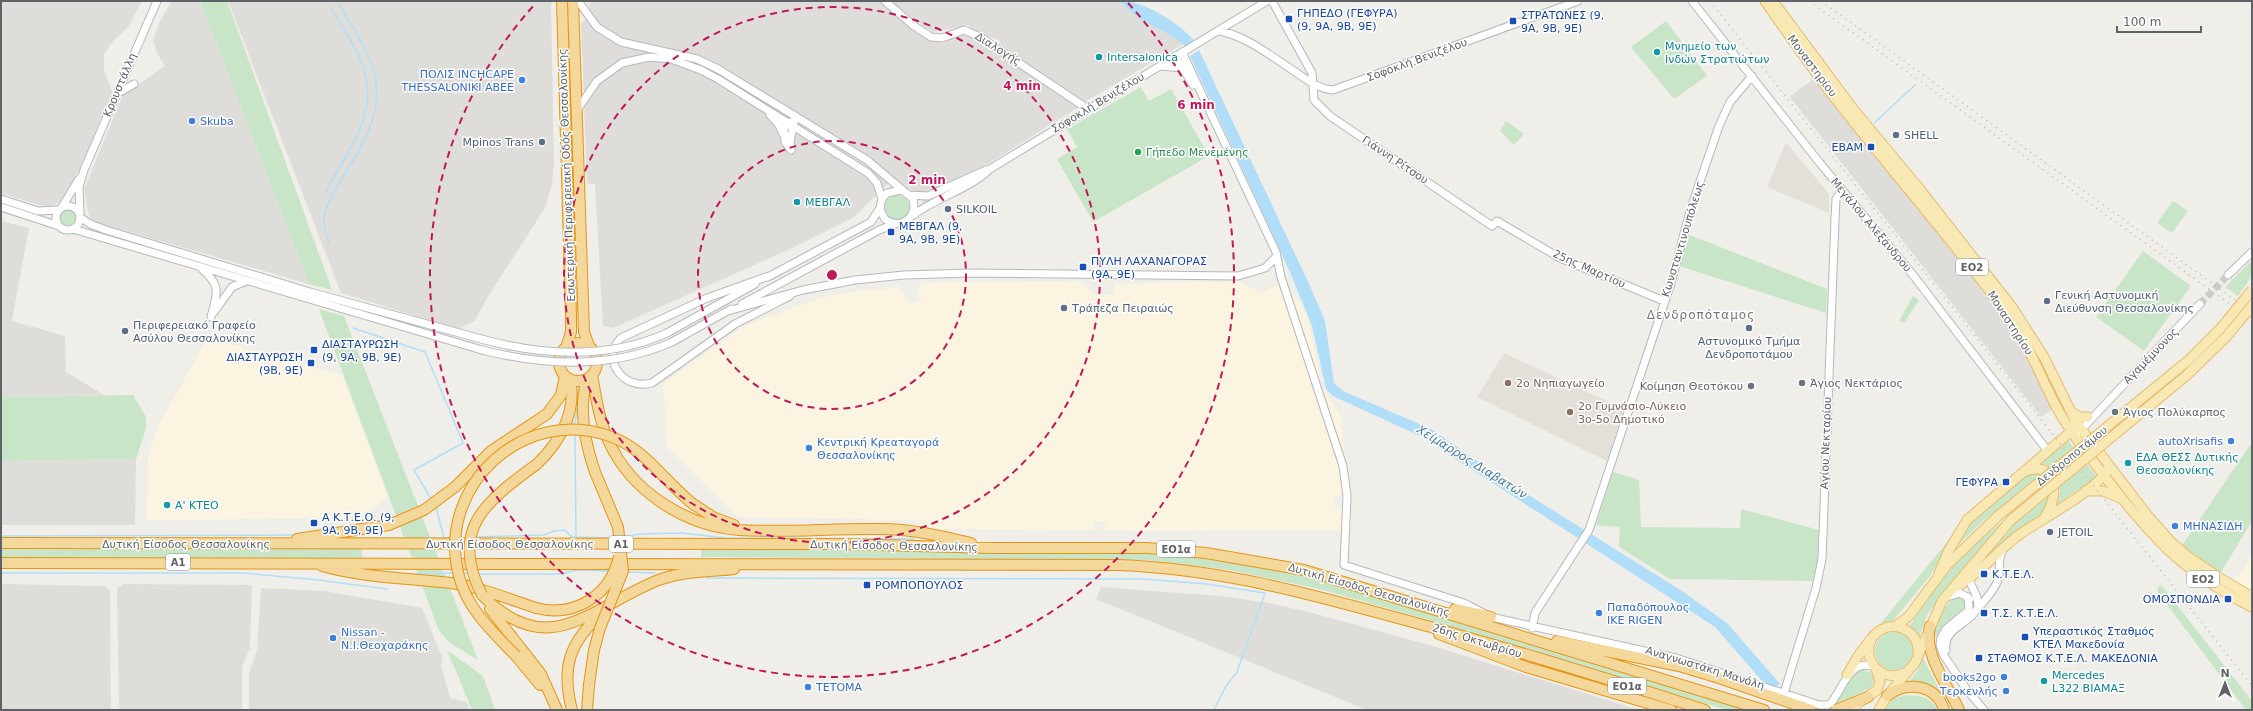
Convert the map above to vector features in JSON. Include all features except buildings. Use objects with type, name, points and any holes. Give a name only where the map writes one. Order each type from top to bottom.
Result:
[{"type":"highway","name":"Εσωτερική Περιφερειακή Οδός Θεσσαλονίκης","points":[[562,1],[571,326],[566,348]]},
{"type":"highway","name":"Εσωτερική Περιφερειακή Οδός Θεσσαλονίκης","points":[[573,1],[584,332],[590,348]]},
{"type":"highway","points":[[557,710],[541,674],[488,606],[473,578],[470,560],[471,539],[475,523],[485,506],[495,496],[537,464],[553,446],[565,425],[572,397],[568,378],[561,370],[559,362],[561,355],[566,348],[579,344],[590,348],[597,361],[584,390],[583,417],[589,453],[615,518],[623,571],[600,628],[594,650],[589,685],[588,710]]},
{"type":"highway","points":[[568,378],[582,381],[590,377]]},
{"type":"highway","points":[[590,377],[607,438],[619,462],[638,483],[655,498],[686,516],[729,529],[904,530],[926,532],[992,548]]},
{"type":"highway","points":[[249,544],[330,535],[389,525],[412,516],[435,503],[455,487],[491,450],[547,414],[561,395],[568,378]]},
{"type":"highway","points":[[557,710],[536,678],[478,616],[467,598],[459,576],[455,557],[458,523],[469,491],[485,469],[498,456],[522,440],[553,430],[576,429],[608,435],[632,447],[693,504],[721,520],[759,530]]},
{"type":"highway","name":"Δυτική Είσοδος Θεσσαλονίκης","points":[[1,543],[841,544],[992,548],[1147,548],[1187,550],[1247,558],[1304,570],[1382,592],[1764,710]]},
{"type":"highway","points":[[308,562],[370,577],[470,587],[536,608],[552,611],[582,605],[596,597],[606,586],[614,573],[620,548]]},
{"type":"highway","name":"Δυτική Είσοδος Θεσσαλονίκης","points":[[1,563],[308,562],[1118,565],[1165,567],[1254,580],[1406,620]]},
{"type":"highway","points":[[482,595],[494,608],[512,620],[538,628],[563,626],[608,607],[645,587],[672,576],[800,564]]},
{"type":"highway","points":[[1382,592],[1490,617]]},
{"type":"highway","points":[[572,710],[567,679],[569,658],[578,638],[608,607]]},
{"type":"highway","points":[[1406,620],[1450,639],[1526,666],[1671,710]]},
{"type":"highway","name":"26ης Οκτωβρίου","points":[[1406,620],[1705,710]]},
{"type":"highway","points":[[1930,626],[1928,642],[1934,660],[1959,710]]},
{"type":"highway","points":[[1519,635],[1656,660],[1719,678],[1811,710]]},
{"type":"highway","points":[[1919,643],[1934,660]]},
{"type":"highway","points":[[1887,696],[1902,688],[1928,689],[1938,696],[1944,710]]},
{"type":"highway","points":[[1836,710],[1857,700],[1868,697]]},
{"type":"main road","points":[[1757,1],[1834,102],[1851,113]]},
{"type":"main road","name":"Μοναστηρίου","points":[[1765,1],[1822,73]]},
{"type":"main road","name":"Μοναστηρίου","points":[[1773,1],[1851,113],[2006,311],[2036,363],[2072,434],[2122,500],[2172,555],[2197,575],[2252,607]]},
{"type":"main road","points":[[1780,1],[1846,92],[1851,113]]},
{"type":"main road","name":"Μοναστηρίου","points":[[1851,113],[1918,187],[2012,307],[2044,357],[2070,411],[2080,427],[2171,542],[2207,570],[2252,597]]},
{"type":"main road","name":"Δενδροποτάμου","points":[[1848,676],[1858,656],[1871,640],[1882,628],[1896,626],[1908,616],[1939,574],[1972,538],[2190,359],[2220,329],[2252,290]]},
{"type":"main road","name":"Δενδροποτάμου","points":[[1879,710],[1887,696],[1914,664],[1918,656],[1919,643],[1930,626],[1943,599],[2011,520],[2187,376],[2227,336],[2252,306]]},
{"type":"main road","points":[[2058,409],[2061,429],[2059,440]]},
{"type":"main road","points":[[2070,411],[2080,417],[2088,417]]},
{"type":"main road","points":[[1939,574],[1948,552],[1967,520],[2059,440],[2072,434],[2080,427]]},
{"type":"main road","points":[[1950,591],[1970,580],[2004,548],[2104,476],[2110,465]]},
{"type":"main road","points":[[2020,474],[2038,470],[2047,473],[2053,480],[2054,499],[2044,520]]},
{"type":"main road","points":[[2085,490],[2103,491],[2122,500]]},
{"type":"main road","points":[[1969,570],[1970,580]]},
{"type":"main road","points":[[1896,626],[1909,632],[1919,643]]},
{"type":"main road","points":[[1852,710],[1858,703],[1875,692],[1879,685],[1876,668],[1869,654],[1871,640]]},
{"type":"main road","points":[[1876,668],[1892,676],[1908,671]]},
{"type":"street","name":"Κρουστάλλη","points":[[80,216],[79,187],[84,170],[157,1]]},
{"type":"street","points":[[578,1],[597,27],[620,42],[697,59],[792,121],[804,133],[868,173],[877,183],[882,199]]},
{"type":"street","name":"Διαλογής","points":[[885,1],[929,36],[940,38],[964,30],[980,37],[1088,110]]},
{"type":"street","points":[[1220,31],[1267,1]]},
{"type":"street","name":"Γιάννη Ρίτσου","points":[[1272,1],[1310,67],[1314,85],[1312,95],[1314,100],[1330,116],[1494,223]]},
{"type":"street","name":"Σοφοκλή Βενιζέλου","points":[[911,216],[923,208],[954,194],[990,169],[1185,50],[1220,31],[1235,34],[1314,85],[1330,90],[1342,88],[1578,1]]},
{"type":"street","name":"Μεγάλου Αλεξάνδρου","points":[[1692,1],[1842,190],[1913,275],[2047,450]]},
{"type":"street","points":[[1185,50],[1273,246],[1276,257]]},
{"type":"street","points":[[1176,56],[1182,68],[1189,76],[1271,253],[1276,257]]},
{"type":"street","points":[[577,110],[591,88],[604,74],[622,63],[649,57],[671,59],[700,70],[762,106],[792,121],[803,121],[867,160],[901,190],[909,195],[928,196],[990,169]]},
{"type":"street","points":[[1159,66],[1182,68]]},
{"type":"street","name":"Κωνσταντινουπόλεως","points":[[1532,628],[1535,613],[1588,530],[1664,302],[1690,211],[1719,126],[1730,102],[1752,76]]},
{"type":"street","points":[[116,94],[134,84]]},
{"type":"street","points":[[762,106],[776,120],[791,150],[792,121]]},
{"type":"street","points":[[783,135],[784,128],[792,121]]},
{"type":"street","points":[[791,135],[795,133],[804,133]]},
{"type":"street","name":"Κρουστάλλη","points":[[60,208],[84,170]]},
{"type":"street","points":[[1,199],[38,211],[74,207],[80,216],[90,224],[106,230],[310,292],[485,340],[532,350],[596,352],[616,350],[640,344],[667,333],[871,222],[880,208],[882,199],[887,193],[901,190]]},
{"type":"street","name":"Αγίου Νεκταρίου","points":[[1784,693],[1816,588],[1822,553],[1832,266],[1836,202],[1842,190]]},
{"type":"street","points":[[1,207],[59,226],[66,230],[74,229],[482,350],[531,360],[565,362],[600,361],[628,358],[672,342],[880,230],[905,222],[911,216],[914,205],[909,195]]},
{"type":"street","points":[[59,226],[56,220],[60,208]]},
{"type":"street","points":[[880,208],[885,219],[895,224]]},
{"type":"street","points":[[74,229],[79,224],[80,216]]},
{"type":"street","name":"25ης Μαρτίου","points":[[1494,223],[1560,258],[1664,302]]},
{"type":"street","points":[[2228,275],[2252,252]]},
{"type":"street","points":[[728,311],[803,290],[855,280],[904,274],[969,273],[1238,276],[1265,268],[1276,257]]},
{"type":"street","name":"Αναγνωστάκη Μανόλη","points":[[1276,257],[1343,466],[1347,496],[1344,565],[1464,603],[1490,617],[1532,628],[1676,658],[1819,705],[1827,705],[1834,699],[1848,676],[1859,666],[1876,668]]},
{"type":"street","points":[[199,267],[210,276],[216,286],[217,295],[211,317],[232,287],[246,281]]},
{"type":"street","points":[[772,275],[707,298],[620,338],[615,343],[613,355],[621,376],[628,383],[638,385],[652,383],[735,324],[803,290]]},
{"type":"street","name":"Αγαμέμνονος","points":[[2080,427],[2102,407],[2200,304]]},
{"type":"street","name":"Αγαμέμνονος","points":[[2080,427],[2088,417],[2102,407]]},
{"type":"street","points":[[1950,663],[1945,649],[1947,637],[1971,616],[1996,583],[2000,556],[2004,548]]},
{"type":"street","points":[[1970,580],[1977,597],[1978,606]]},
{"type":"street","points":[[1943,599],[1955,593],[1968,597],[1978,606]]},
{"type":"street","points":[[1968,597],[1970,605],[1968,611],[1946,629],[1941,638],[1942,651],[1967,690],[1984,710]]},
{"type":"shaded area","points":[[1,1],[142,1],[128,27],[114,40],[104,54],[104,69],[112,92],[82,164],[67,193],[62,201],[52,206],[38,205],[1,193]]},
{"type":"shaded area","points":[[172,1],[200,1],[309,284],[95,222],[89,216],[84,189],[123,95],[165,66],[156,51],[153,40],[159,23]]},
{"type":"shaded area","points":[[228,1],[551,1],[554,164],[552,185],[545,208],[487,298],[475,321],[458,329],[341,293]]},
{"type":"shaded area","points":[[589,1],[880,1],[926,39],[943,43],[959,34],[969,35],[1082,105],[924,204],[917,194],[894,178],[854,217],[788,250],[613,328],[603,326],[595,184],[587,184],[581,23],[590,16]]},
{"type":"shaded area","points":[[891,1],[1120,1],[1171,30],[1183,44],[1085,102],[1002,47],[999,40],[972,31],[969,25],[933,32]]},
{"type":"shaded area","points":[[1813,79],[2011,324],[2043,387],[2052,410],[2041,417],[1790,97]]},
{"type":"shaded area","points":[[1786,142],[1829,194],[1829,213],[1767,187]]},
{"type":"shaded area","points":[[1,221],[29,228],[12,321],[65,336],[66,372],[104,395],[1,397]]},
{"type":"shaded area","points":[[1080,281],[1094,295],[1112,295],[1115,284],[1238,281],[1262,293],[1283,282],[1300,303],[1309,322],[1321,385],[1342,419],[1346,493],[1333,498],[1336,509],[1343,506],[1343,530],[1105,531],[1104,522],[1095,521],[1094,530],[926,529],[914,520],[737,517],[667,447],[663,383],[748,324],[830,295],[857,291],[899,288],[910,304],[921,299],[917,290],[922,283]]},
{"type":"shaded area","points":[[219,341],[342,375],[388,498],[367,512],[348,518],[147,520],[148,456],[158,427],[205,342]]},
{"type":"shaded area","name":"2ο Γυμνάσιο-Λύκειο 3ο-5ο Δημοτικό","points":[[1504,353],[1624,409],[1607,461],[1477,397]]},
{"type":"shaded area","points":[[136,459],[135,525],[1,525],[1,461]]},
{"type":"shaded area","points":[[2252,555],[2252,590],[2235,581]]},
{"type":"shaded area","points":[[1,584],[106,586],[110,591],[111,710],[1,710]]},
{"type":"shaded area","points":[[123,584],[252,585],[250,648],[242,667],[242,710],[119,710],[117,594],[118,587]]},
{"type":"shaded area","points":[[1101,587],[1220,596],[1269,603],[1309,612],[1433,646],[1639,710],[1367,710],[1096,599]]},
{"type":"shaded area","points":[[261,588],[325,591],[422,608],[443,659],[441,665],[450,698],[466,702],[470,710],[249,710],[249,673],[257,650]]},
{"type":"green space","points":[[200,1],[227,1],[332,290],[309,284]]},
{"type":"green space","points":[[1666,21],[1707,76],[1674,99],[1631,47]]},
{"type":"green space","name":"Γήπεδο Μενεμένης","points":[[1141,87],[1149,101],[1171,89],[1209,156],[1093,222],[1057,159],[1077,147],[1067,129]]},
{"type":"green space","points":[[1506,121],[1524,134],[1514,145],[1500,131]]},
{"type":"green space","points":[[897,195],[906,198],[909,207],[906,216],[897,219],[888,216],[885,207],[888,198]]},
{"type":"green space","points":[[2173,201],[2188,211],[2172,233],[2157,223]]},
{"type":"green space","points":[[68,207],[72,208],[78,214],[78,222],[72,228],[68,229],[64,228],[58,222],[57,218],[58,214],[64,208]]},
{"type":"green space","points":[[1687,234],[1827,289],[1826,313],[1679,266]]},
{"type":"green space","points":[[2143,251],[2191,286],[2144,351],[2096,317]]},
{"type":"green space","points":[[2252,260],[2252,276],[2238,296],[2225,287]]},
{"type":"green space","points":[[1913,296],[1919,300],[1904,323],[1899,321]]},
{"type":"green space","points":[[319,309],[344,316],[478,660],[450,643],[439,631]]},
{"type":"green space","points":[[133,395],[146,417],[146,428],[136,459],[1,461],[1,397]]},
{"type":"green space","points":[[2067,439],[2097,477],[2057,504],[2060,489],[2057,479],[2049,473],[2036,467]]},
{"type":"green space","points":[[2252,442],[2252,521],[2220,574],[2181,547]]},
{"type":"green space","points":[[1613,472],[1639,480],[1641,527],[1740,528],[1741,509],[1819,530],[1817,563],[1813,581],[1670,579],[1619,547],[1620,527],[1596,525]]},
{"type":"green space","points":[[2029,474],[2038,474],[2048,481],[2051,496],[2043,513],[1983,560],[2015,523],[2045,498],[2033,482],[1997,514],[1986,518],[1956,547],[1970,523]]},
{"type":"green space","points":[[2007,517],[1937,601],[1927,615],[1919,638],[1908,628],[1937,586],[1959,559]]},
{"type":"green space","points":[[1952,536],[1930,576],[1892,622],[1881,623]]},
{"type":"green space","points":[[1,548],[362,549],[362,559],[1,557]]},
{"type":"green space","points":[[701,549],[1077,551],[1160,555],[1242,564],[1283,571],[1324,581],[1748,710],[1727,710],[1419,617],[1315,588],[1230,570],[1145,560],[701,557]]},
{"type":"green space","points":[[2159,585],[2162,586],[2252,701],[2252,710],[2246,710],[2157,591]]},
{"type":"green space","points":[[1958,597],[1965,601],[1964,610],[1944,626],[1937,637],[1934,637],[1934,632],[1941,614],[1953,599]]},
{"type":"green space","points":[[1890,632],[1898,632],[1908,637],[1912,644],[1912,658],[1908,665],[1898,670],[1890,670],[1880,665],[1878,662],[1875,655],[1875,647],[1880,637],[1883,635]]},
{"type":"green space","points":[[447,650],[483,676],[495,710],[472,710]]},
{"type":"green space","points":[[1923,658],[1950,710],[1946,710],[1940,696],[1906,686],[1918,670]]},
{"type":"green space","points":[[1863,669],[1871,673],[1874,677],[1872,687],[1838,704],[1836,702],[1854,673]]},
{"type":"green space","points":[[1906,695],[1920,696],[1928,699],[1935,705],[1937,710],[1885,710],[1893,699]]},
{"type":"water","points":[[1121,1],[1140,5],[1160,14],[1187,33],[1194,40],[1185,46],[1178,40],[1134,14]]},
{"type":"water","name":"Χείμαρρος Διαβατών","points":[[1199,50],[1325,321],[1334,383],[1343,391],[1431,429],[1503,479],[1682,591],[1727,623],[1780,684],[1770,690],[1715,627],[1422,437],[1333,396],[1326,389],[1312,326],[1290,272],[1190,56]]},
{"type":"waterway","points":[[329,243],[324,226],[326,211],[334,191],[354,160],[372,123],[377,97],[374,72],[367,52],[339,4]]},
{"type":"waterway","points":[[325,193],[354,143],[366,110],[368,92],[365,74],[358,54],[330,6]]},
{"type":"waterway","points":[[1874,123],[1915,85]]},
{"type":"waterway","points":[[353,328],[425,352],[463,443],[414,470],[431,499]]},
{"type":"waterway","points":[[575,425],[579,387]]},
{"type":"waterway","points":[[575,433],[576,537]]},
{"type":"waterway","points":[[436,507],[444,538],[453,537]]},
{"type":"waterway","points":[[474,537],[544,535],[554,531],[565,530],[572,537],[615,538]]},
{"type":"waterway","points":[[623,538],[639,534],[681,533],[726,538],[914,539]]},
{"type":"waterway","points":[[1,536],[295,535]]},
{"type":"waterway","points":[[375,538],[443,538]]},
{"type":"waterway","points":[[478,574],[561,574],[577,570],[610,571]]},
{"type":"waterway","points":[[627,572],[655,573]]},
{"type":"waterway","points":[[1,573],[244,573],[318,580],[387,589]]},
{"type":"waterway","points":[[408,574],[454,573]]},
{"type":"waterway","points":[[462,573],[470,573]]},
{"type":"waterway","points":[[706,578],[1145,579],[1207,584],[1265,593],[1237,672],[1226,686],[1214,710]]},
{"type":"tunnel","points":[[2200,304],[2228,275]]},
{"type":"railway","points":[[1710,1],[2252,686]]},
{"type":"railway","points":[[1809,1],[2252,320]]},
{"type":"railway","points":[[1821,1],[2252,312]]},
{"type":"place","name":"ΓΗΠΕΔΟ (ΓΕΦΥΡΑ) (9, 9Α, 9Β, 9Ε)","points":[[1289,19]]},
{"type":"place","name":"ΣΤΡΑΤΩΝΕΣ (9, 9Α, 9Β, 9Ε)","points":[[1513,21]]},
{"type":"place","name":"Μνημείο των Ινδών Στρατιώτων","points":[[1657,52]]},
{"type":"place","name":"Intersalonica","points":[[1099,57]]},
{"type":"place","name":"ΠΟΛΙΣ INCHCAPE THESSALONIKI ΑΒΕΕ","points":[[522,80]]},
{"type":"place","name":"Skuba","points":[[192,121]]},
{"type":"place","name":"SHELL","points":[[1896,135]]},
{"type":"place","name":"Mpinos Trans","points":[[542,142]]},
{"type":"place","name":"ΕΒΑΜ","points":[[1871,147]]},
{"type":"place","name":"Γήπεδο Μενεμένης","points":[[1138,152]]},
{"type":"place","name":"ΜΕΒΓΑΛ","points":[[797,202]]},
{"type":"place","name":"SILKOIL","points":[[948,209]]},
{"type":"place","name":"ΜΕΒΓΑΛ (9, 9Α, 9Β, 9Ε)","points":[[891,232]]},
{"type":"place","name":"ΠΥΛΗ ΛΑΧΑΝΑΓΟΡΑΣ (9Α, 9Ε)","points":[[1083,267]]},
{"type":"place","name":"Γενική Αστυνομική Διεύθυνση Θεσσαλονίκης","points":[[2047,301]]},
{"type":"place","name":"Τράπεζα Πειραιώς","points":[[1064,308]]},
{"type":"place","name":"Αστυνομικό Τμήμα Δενδροποτάμου","points":[[1749,328]]},
{"type":"place","name":"Περιφερειακό Γραφείο Ασύλου Θεσσαλονίκης","points":[[125,331]]},
{"type":"place","name":"ΔΙΑΣΤΑΥΡΩΣΗ (9, 9Α, 9Β, 9Ε)","points":[[314,350]]},
{"type":"place","name":"ΔΙΑΣΤΑΥΡΩΣΗ (9Β, 9Ε)","points":[[311,363]]},
{"type":"place","name":"2ο Νηπιαγωγείο","points":[[1508,383]]},
{"type":"place","name":"Άγιος Νεκτάριος","points":[[1802,383]]},
{"type":"place","name":"Κοίμηση Θεοτόκου","points":[[1751,386]]},
{"type":"place","name":"2ο Γυμνάσιο-Λύκειο 3ο-5ο Δημοτικό","points":[[1570,412]]},
{"type":"place","name":"Άγιος Πολύκαρπος","points":[[2115,412]]},
{"type":"place","name":"autoXrisafis","points":[[2231,441]]},
{"type":"place","name":"Κεντρική Κρεαταγορά Θεσσαλονίκης","points":[[809,448]]},
{"type":"place","name":"ΕΔΑ ΘΕΣΣ Δυτικής Θεσσαλονίκης","points":[[2128,463]]},
{"type":"place","name":"ΓΕΦΥΡΑ","points":[[2006,482]]},
{"type":"place","name":"Α' ΚΤΕΟ","points":[[167,505]]},
{"type":"place","name":"Α Κ.Τ.Ε.Ο. (9, 9Α, 9Β, 9Ε)","points":[[314,523]]},
{"type":"place","name":"ΜΗΝΑΣΙΔΗ","points":[[2175,526]]},
{"type":"place","name":"JETOIL","points":[[2050,532]]},
{"type":"place","name":"Κ.Τ.Ε.Λ.","points":[[1984,574]]},
{"type":"place","name":"ΡΟΜΠΟΠΟΥΛΟΣ","points":[[867,585]]},
{"type":"place","name":"ΟΜΟΣΠΟΝΔΙΑ","points":[[2228,599]]},
{"type":"place","name":"Παπαδόπουλος ΙΚΕ RIGEN","points":[[1599,613]]},
{"type":"place","name":"Τ.Σ. Κ.Τ.Ε.Λ.","points":[[1984,613]]},
{"type":"place","name":"Υπεραστικός Σταθμός ΚΤΕΛ Μακεδονία","points":[[2025,637]]},
{"type":"place","name":"Nissan - Ν.Ι.Θεοχαράκης","points":[[333,638]]},
{"type":"place","name":"ΣΤΑΘΜΟΣ Κ.Τ.Ε.Λ. ΜΑΚΕΔΟΝΙΑ","points":[[1979,658]]},
{"type":"place","name":"books2go","points":[[2004,677]]},
{"type":"place","name":"Mercedes L322 ΒΙΑΜΑΞ","points":[[2044,681]]},
{"type":"place","name":"TETOMA","points":[[808,687]]},
{"type":"place","name":"Τερκενλής","points":[[2006,691]]},
{"type":"district","name":"Δενδροπόταμος","points":[[1701,315]]}]
